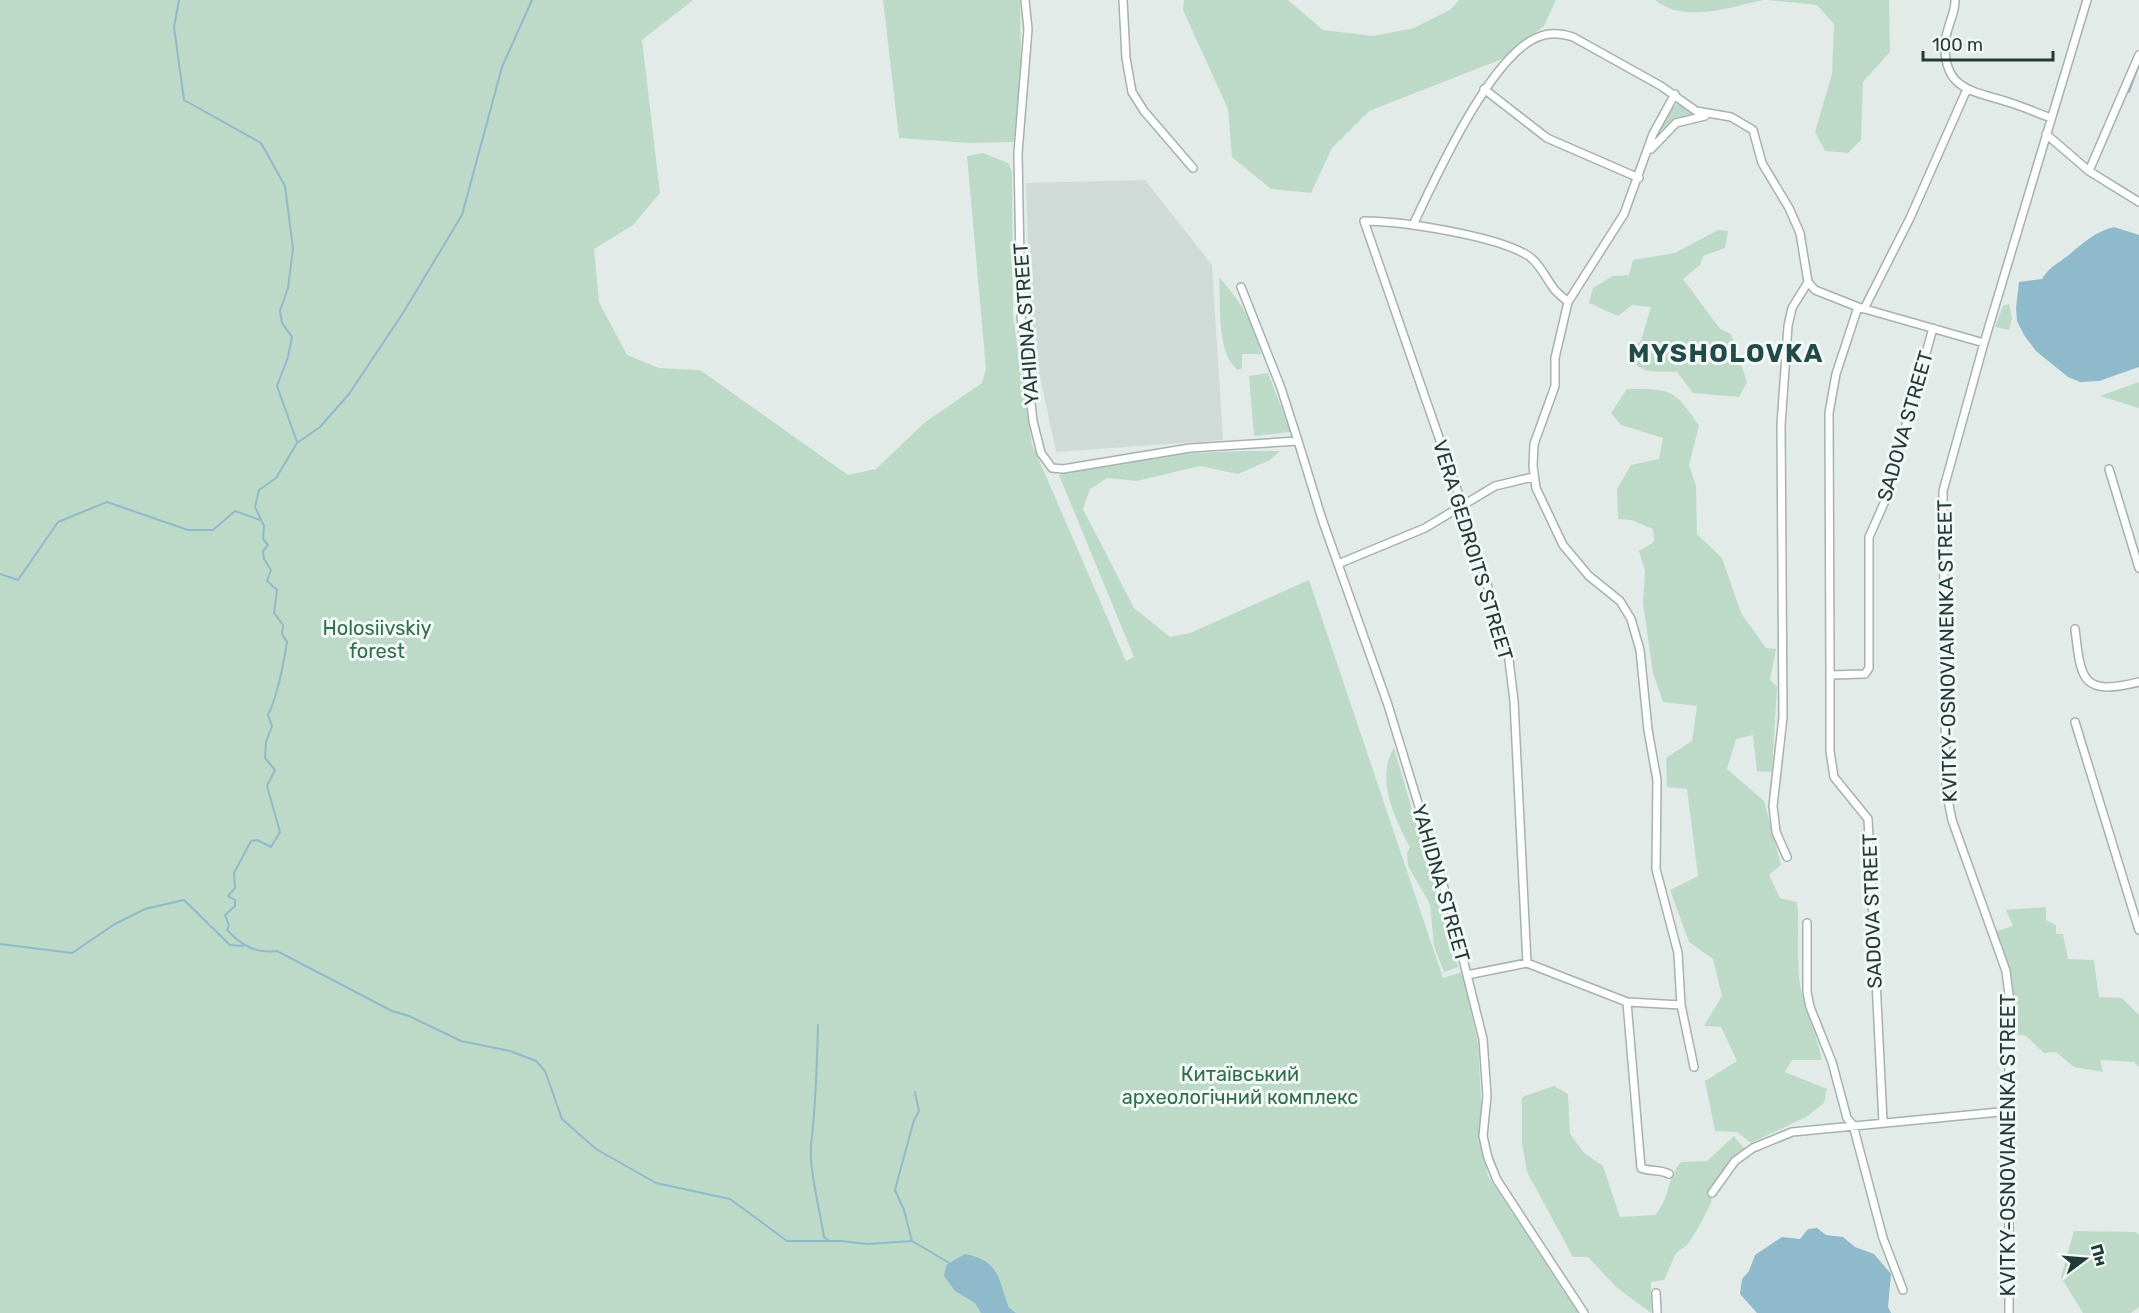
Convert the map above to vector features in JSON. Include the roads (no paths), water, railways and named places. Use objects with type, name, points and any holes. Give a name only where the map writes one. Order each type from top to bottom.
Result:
[{"type":"street","name":"YAHIDNA STREET","points":[[1025,0],[1028,29],[1018,153],[1021,316],[1026,383],[1041,453],[1052,468],[1063,470],[1190,448],[1298,441]]},
{"type":"street","points":[[1123,0],[1125,50],[1132,92],[1144,111],[1193,168]]},
{"type":"street","points":[[1955,0],[1945,34],[1948,71],[1967,89],[2050,118]]},
{"type":"street","name":"KVITKY-OSNOVIANENKA STREET","points":[[2009,1313],[2009,995],[2006,971],[1952,820],[1946,790],[1943,491],[2050,118],[2088,0]]},
{"type":"street","points":[[1568,302],[1552,288],[1543,269],[1528,256],[1478,239],[1413,225],[1484,89],[1526,44],[1541,36],[1561,33],[1592,46],[1675,94],[1696,111],[1731,117],[1753,130],[1765,170],[1789,208],[1800,233],[1808,282],[1815,290],[1861,308],[1984,344]]},
{"type":"street","points":[[2089,171],[2139,55]]},
{"type":"street","points":[[1484,89],[1547,138],[1639,178]]},
{"type":"street","points":[[1830,675],[1829,413],[1836,374],[1861,308],[1910,218],[1967,89]]},
{"type":"street","points":[[1675,94],[1653,134],[1639,178],[1624,214],[1568,302],[1555,358],[1555,386],[1534,444],[1533,477],[1563,545],[1582,570],[1620,601],[1631,619],[1637,640],[1657,780],[1656,869],[1678,953],[1681,1005],[1694,1067]]},
{"type":"street","points":[[1649,150],[1676,123],[1694,117],[1711,115]]},
{"type":"street","points":[[2046,134],[2089,171],[2139,202]]},
{"type":"street","name":"VERA GEDROITS STREET","points":[[1413,225],[1364,221],[1463,507],[1508,652],[1513,679],[1527,963]]},
{"type":"street","points":[[1787,857],[1776,832],[1773,806],[1783,717],[1781,425],[1788,326],[1792,308],[1808,282]]},
{"type":"street","name":"YAHIDNA STREET","points":[[1241,287],[1281,387],[1338,564],[1388,705],[1451,911],[1483,1039],[1487,1096],[1483,1136],[1488,1158],[1497,1180],[1584,1313]]},
{"type":"street","name":"SADOVA STREET","points":[[1883,1122],[1868,819],[1834,777],[1830,751],[1830,675],[1865,674],[1869,668],[1869,537],[1885,501],[1933,328]]},
{"type":"street","points":[[2109,470],[2139,568]]},
{"type":"street","points":[[1338,564],[1425,528],[1495,486],[1533,477]]},
{"type":"street","points":[[2075,629],[2081,672],[2091,684],[2102,688],[2139,682]]},
{"type":"street","points":[[2075,722],[2139,930]]},
{"type":"street","points":[[1807,923],[1807,992],[1810,1007],[1832,1062],[1883,1238],[1903,1290]]},
{"type":"street","points":[[1467,975],[1527,963],[1627,1002],[1681,1005]]},
{"type":"street","points":[[1627,1002],[1641,1168],[1650,1171],[1660,1170],[1669,1174]]},
{"type":"street","points":[[1713,1192],[1736,1161],[1753,1148],[1792,1132],[2010,1111]]},
{"type":"street","points":[[1656,1293],[1657,1313]]},
{"type":"water","points":[[2114,227],[2139,235],[2139,367],[2099,381],[2080,382],[2068,377],[2036,351],[2024,335],[2017,321],[2019,282],[2042,279],[2052,267],[2085,242]]},
{"type":"water","points":[[1817,1228],[1826,1235],[1843,1237],[1855,1247],[1874,1254],[1891,1274],[1888,1307],[1891,1313],[1757,1313],[1740,1294],[1742,1279],[1749,1271],[1755,1255],[1782,1237],[1800,1239],[1808,1229]]},
{"type":"water","points":[[965,1254],[986,1261],[992,1267],[1000,1280],[1009,1308],[1016,1313],[981,1313],[975,1303],[955,1291],[944,1276],[946,1265]]},
{"type":"waterway","points":[[179,0],[174,27],[184,100],[261,143],[285,186],[293,249],[288,288],[280,311],[282,323],[292,337],[288,357],[277,386],[297,442]]},
{"type":"waterway","points":[[532,0],[502,67],[462,215],[403,313],[349,394],[320,427],[297,443],[276,478],[259,490],[255,507],[264,526],[263,539],[268,545],[263,551],[264,559],[271,570],[267,581],[277,590],[274,613],[283,625],[282,634],[287,642],[282,670],[268,715],[272,726],[266,742],[265,758],[275,770],[267,786],[280,832],[271,847],[257,840],[251,841],[234,873],[235,888],[228,896],[235,900],[235,906],[225,915],[229,925],[227,930],[249,947],[262,951],[277,951],[392,1011],[409,1016],[461,1041],[510,1051],[536,1061],[545,1071],[562,1119],[596,1149],[656,1183],[730,1199],[787,1241],[841,1241],[867,1244],[912,1241],[951,1264]]},
{"type":"waterway","points":[[2129,92],[2139,64]]},
{"type":"waterway","points":[[0,574],[18,580],[58,522],[107,502],[188,530],[213,530],[235,511],[260,520]]},
{"type":"waterway","points":[[0,944],[72,953],[115,924],[145,909],[184,900],[230,945],[243,946]]},
{"type":"waterway","points":[[818,1025],[811,1155],[824,1237],[828,1240]]},
{"type":"waterway","points":[[912,1241],[904,1210],[895,1190],[914,1120],[919,1111],[915,1092]]},
{"type":"district","name":"MYSHOLOVKA","points":[[1726,353]]},
{"type":"park label","name":"Holosiivskiy forest","points":[[377,640]]},
{"type":"park label","name":"Китаївський археологічний комплекс","points":[[1240,1086]]}]
